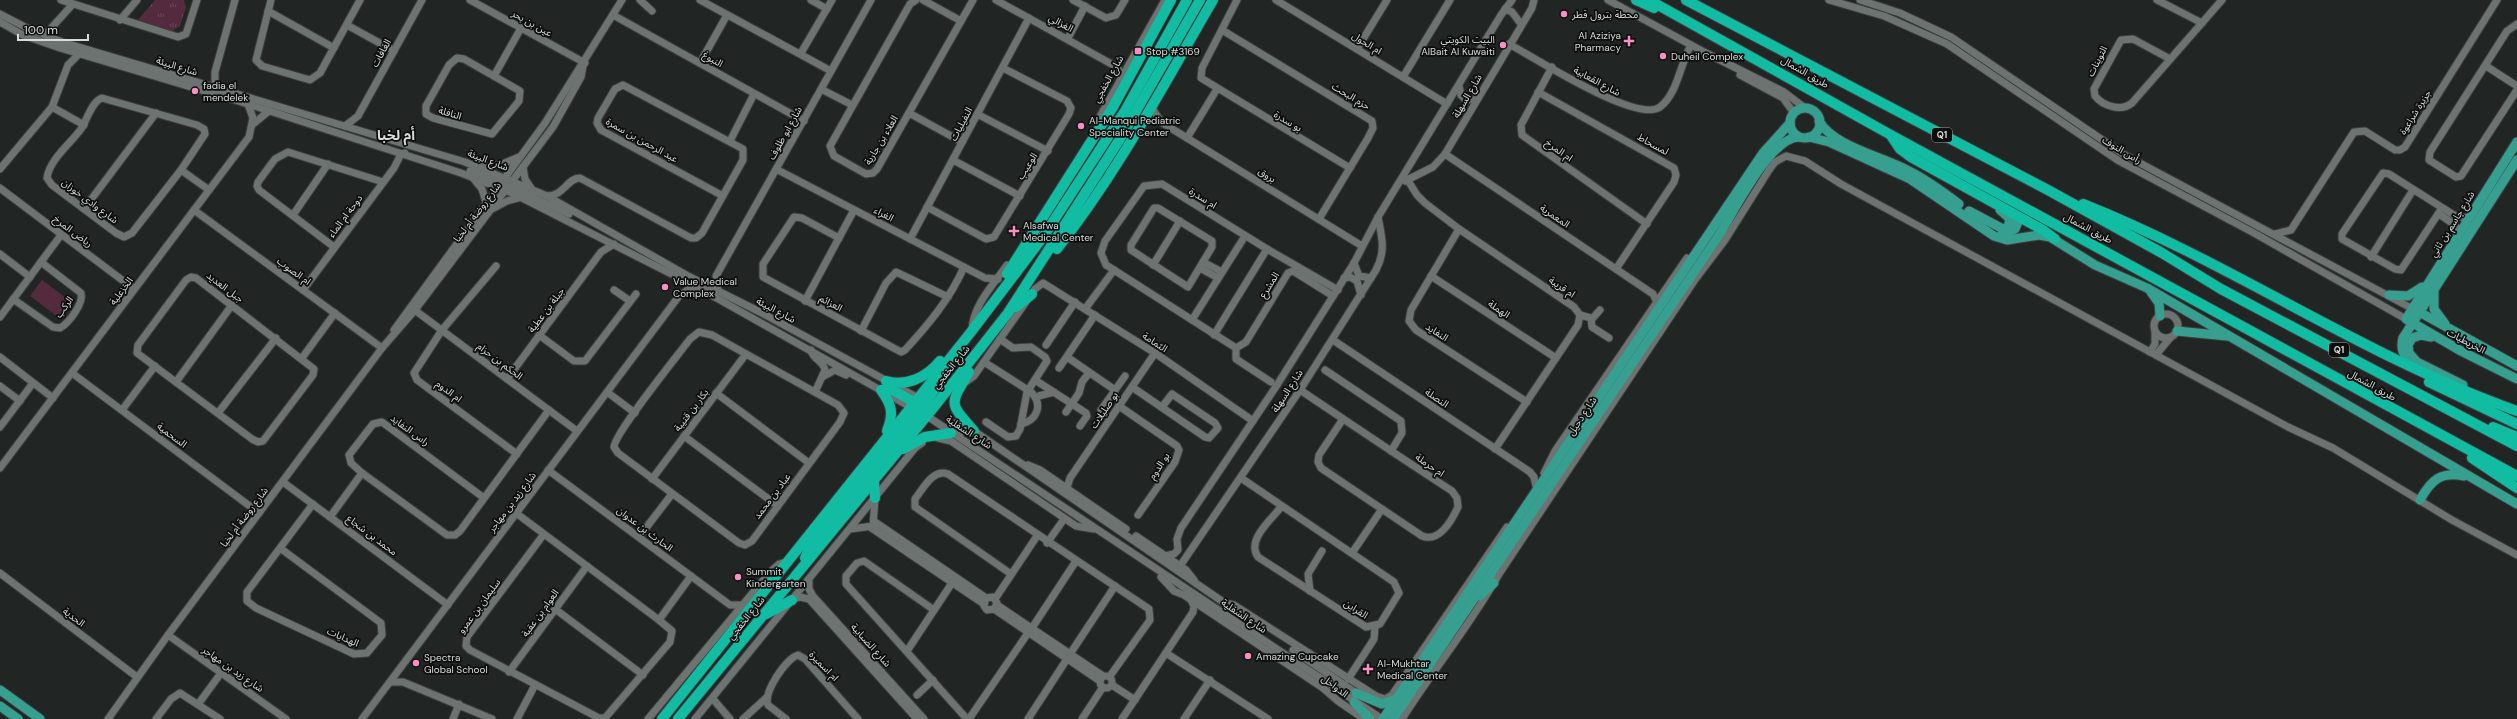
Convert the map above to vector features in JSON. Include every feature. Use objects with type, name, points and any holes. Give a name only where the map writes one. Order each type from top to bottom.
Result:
[{"type":"highway","points":[[1001,292],[1006,276],[1113,107],[1171,0]]},
{"type":"highway","name":"شارع الخفجي","points":[[678,719],[894,455],[920,406],[955,353],[1043,237],[1125,111],[1187,0]]},
{"type":"highway","name":"شارع الخفجي","points":[[662,719],[882,442],[920,406],[934,407],[980,351],[1008,313],[1040,265],[1132,118],[1200,0]]},
{"type":"highway","points":[[1040,265],[1056,250],[1081,219],[1152,108],[1213,0]]},
{"type":"highway","points":[[1636,0],[1691,24]]},
{"type":"highway","name":"طريق الشمال","points":[[1649,0],[1891,136],[2426,428],[2517,476]]},
{"type":"highway","name":"طريق الشمال","points":[[1686,0],[2048,190],[2162,253],[2221,289],[2517,446]]},
{"type":"highway","points":[[1696,0],[1721,19]]},
{"type":"highway","points":[[1113,107],[1119,83]]},
{"type":"highway","points":[[1891,136],[1907,154],[1988,201],[2047,232],[2055,240]]},
{"type":"highway","points":[[2048,190],[2138,226],[2383,355],[2452,395],[2517,424]]},
{"type":"highway","points":[[800,570],[812,542],[989,319],[1043,237]]},
{"type":"highway","points":[[1008,313],[1032,294]]},
{"type":"highway","points":[[974,431],[958,415],[955,405],[956,395],[980,351]]},
{"type":"highway","points":[[884,385],[901,383],[922,377],[932,371],[944,358],[955,353]]},
{"type":"highway","points":[[2383,355],[2517,411]]},
{"type":"highway","points":[[884,385],[920,406]]},
{"type":"highway","points":[[882,442],[892,413],[891,405],[884,385]]},
{"type":"highway","points":[[2441,405],[2517,437]]},
{"type":"highway","points":[[2426,428],[2517,488]]},
{"type":"highway","points":[[894,455],[924,437],[951,433]]},
{"type":"highway","points":[[874,481],[875,498]]},
{"type":"highway","points":[[764,614],[792,600]]},
{"type":"main road","points":[[2016,216],[2017,226],[2006,234],[1993,230],[1916,174],[1837,139],[1828,133],[1819,121],[1816,113],[1805,108],[1794,113],[1790,123],[1793,131],[1804,137],[1829,142],[1880,165],[1929,190],[1994,236],[2011,240],[2042,235],[2055,240],[2094,265],[2147,288],[2471,477],[2517,502]]},
{"type":"main road","points":[[1804,137],[1818,129],[1819,121]]},
{"type":"main road","name":"شارع دحيل","points":[[1390,718],[1469,607],[1716,230],[1769,146],[1790,123]]},
{"type":"main road","name":"شارع دحيل","points":[[1390,718],[1398,697],[1439,634],[1716,230],[1780,145],[1788,139],[1804,137]]},
{"type":"main road","points":[[1754,180],[1778,152],[1796,142],[1815,143],[1880,165]]},
{"type":"main road","name":"شارع جاسم بن ثاني","points":[[2463,385],[2428,371],[2407,358],[2402,352],[2402,344],[2409,321],[2469,218],[2517,142]]},
{"type":"main road","name":"شارع جاسم بن ثاني","points":[[2434,280],[2517,160]]},
{"type":"main road","points":[[1977,218],[2000,229],[2005,229],[2009,225],[2009,217],[1988,201]]},
{"type":"main road","points":[[1702,236],[1716,230],[1721,246]]},
{"type":"main road","points":[[2389,295],[2408,296],[2415,294],[2434,280]]},
{"type":"main road","points":[[2434,280],[2433,306],[2437,315],[2452,331]]},
{"type":"main road","points":[[2147,288],[2159,303],[2160,316]]},
{"type":"main road","name":"الخريطيات","points":[[2416,310],[2517,366]]},
{"type":"main road","name":"الخريطيات","points":[[2409,321],[2445,342],[2517,379]]},
{"type":"main road","points":[[2177,331],[2230,336]]},
{"type":"main road","points":[[2445,342],[2418,335],[2410,340],[2408,350],[2417,362],[2463,385],[2517,406]]},
{"type":"main road","points":[[1549,462],[1585,419]]},
{"type":"main road","points":[[2420,500],[2431,482],[2441,475],[2452,474],[2471,477]]},
{"type":"main road","points":[[1469,607],[1494,583]]},
{"type":"main road","points":[[1439,634],[1443,619]]},
{"type":"main road","points":[[0,690],[40,719]]},
{"type":"main road","points":[[1355,697],[1382,704],[1388,703],[1398,697]]},
{"type":"main road","points":[[1355,697],[1370,719]]},
{"type":"main road","points":[[0,706],[18,719]]},
{"type":"street","points":[[61,0],[75,3],[120,20],[182,37],[188,30],[197,0]]},
{"type":"street","points":[[120,20],[137,0]]},
{"type":"street","points":[[220,90],[216,82],[215,72],[235,0]]},
{"type":"street","points":[[271,0],[255,57],[262,66],[307,80],[313,80],[320,73],[359,0]]},
{"type":"street","name":"الغافات","points":[[345,126],[358,116],[422,0]]},
{"type":"street","name":"عين بن بحر","points":[[470,0],[484,3],[521,28],[584,64]]},
{"type":"street","name":"شارع روضة أم لخبا","points":[[103,719],[116,705],[283,482],[412,308],[486,202],[524,154],[584,64],[622,0]]},
{"type":"street","points":[[640,0],[652,11]]},
{"type":"street","points":[[700,0],[801,53],[831,71]]},
{"type":"street","points":[[811,0],[827,9]]},
{"type":"street","points":[[801,53],[832,0]]},
{"type":"street","name":"شارع ابو ظلوف","points":[[716,276],[871,0]]},
{"type":"street","name":"العلاء بن جارية","points":[[916,0],[910,4],[830,146],[830,152],[834,156],[866,174],[873,173],[877,169],[973,0]]},
{"type":"street","points":[[923,0],[961,21]]},
{"type":"street","name":"الغزالي","points":[[996,0],[1068,38],[1115,66]]},
{"type":"street","points":[[1073,0],[1106,18],[1116,15],[1125,0]]},
{"type":"street","name":"شارع الخفجي","points":[[972,332],[976,312],[1051,198],[1109,103],[1165,0]]},
{"type":"street","name":"بو سدرة","points":[[1237,0],[1200,74],[1203,80],[1217,90],[1350,168]]},
{"type":"street","name":"ام الحول","points":[[1276,0],[1447,104]]},
{"type":"street","points":[[1290,8],[1294,0]]},
{"type":"street","points":[[1358,49],[1387,0]]},
{"type":"street","points":[[1403,77],[1450,0]]},
{"type":"street","name":"شارع السهلة","points":[[1179,546],[1177,539],[1181,528],[1338,290],[1378,217],[1400,185],[1447,104],[1512,0]]},
{"type":"street","name":"شارع السهلة","points":[[1400,185],[1407,179],[1433,167],[1445,154],[1509,44],[1532,8],[1534,0]]},
{"type":"street","points":[[1608,0],[1704,52],[1784,92],[1805,108]]},
{"type":"street","name":"رأس النوف","points":[[1829,0],[1884,16],[1947,44],[2119,161],[2254,233],[2409,321]]},
{"type":"street","name":"رأس النوف","points":[[1860,0],[1900,13],[1951,37],[2123,154],[2416,310]]},
{"type":"street","points":[[2157,0],[2168,2],[2202,24]]},
{"type":"street","name":"التوينات","points":[[2170,59],[2133,39],[2122,40],[2094,89],[2095,96],[2115,107],[2128,106],[2202,24],[2222,0]]},
{"type":"street","name":"جزيرة شراعوة","points":[[2290,230],[2354,132],[2365,131],[2395,150],[2400,150],[2405,147],[2496,0]]},
{"type":"street","points":[[45,35],[75,3]]},
{"type":"street","points":[[1068,38],[1085,6]]},
{"type":"street","points":[[1505,9],[1512,12],[1521,24]]},
{"type":"street","points":[[268,11],[334,48]]},
{"type":"street","name":"شارع البيئة","points":[[0,14],[45,35],[200,84],[476,165],[502,182],[510,185],[522,197],[676,277],[718,292],[884,385]]},
{"type":"street","name":"النبوغ","points":[[613,15],[804,121]]},
{"type":"street","points":[[700,63],[727,15]]},
{"type":"street","name":"النفيليات","points":[[910,239],[1029,18]]},
{"type":"street","name":"شارع البيئة","points":[[0,22],[23,35],[60,48],[248,104],[472,177],[531,188],[548,196],[854,374],[884,385]]},
{"type":"street","points":[[2517,24],[2507,31],[2430,152],[2428,158],[2431,162],[2456,177],[2461,176],[2517,90]]},
{"type":"street","points":[[346,25],[394,51]]},
{"type":"street","points":[[494,76],[521,28]]},
{"type":"street","name":"حزم البحث","points":[[1222,30],[1370,118],[1373,123],[1372,131],[1319,219]]},
{"type":"street","name":"شارع القعابية","points":[[1509,44],[1616,103],[1639,110],[1652,110],[1660,106],[1666,99],[1678,77],[1682,62],[1691,45]]},
{"type":"street","points":[[60,48],[65,54],[68,65]]},
{"type":"street","points":[[1704,52],[1783,98],[1794,113]]},
{"type":"street","points":[[0,169],[52,107],[68,65],[79,54]]},
{"type":"street","name":"النافلة","points":[[454,59],[464,59],[494,76],[518,89],[521,95],[519,101],[495,133],[486,134],[432,118],[426,114],[426,106],[454,59]]},
{"type":"street","name":"شارع روضة أم لخبا","points":[[412,308],[510,185],[560,115],[581,77],[584,64]]},
{"type":"street","points":[[1119,83],[1115,66],[1130,64]]},
{"type":"street","points":[[2486,66],[2517,86]]},
{"type":"street","name":"ام المرخ","points":[[1552,67],[1521,125],[1524,137],[1647,224]]},
{"type":"street","name":"الوعيب","points":[[927,207],[989,239],[996,235],[1071,111],[1069,103],[1002,68]]},
{"type":"street","points":[[200,84],[215,72]]},
{"type":"street","name":"عبد الرحمن بن سمرة","points":[[548,196],[556,195],[564,190],[573,180],[580,178],[691,238],[696,238],[702,233],[723,196],[744,156],[743,149],[625,85],[615,89],[597,121],[601,130],[723,196]]},
{"type":"street","points":[[1459,86],[1462,95],[1466,100],[1478,98]]},
{"type":"street","points":[[821,89],[852,105]]},
{"type":"street","points":[[1187,138],[1217,90]]},
{"type":"street","name":"لمسحاط","points":[[1538,92],[1674,168],[1676,179],[1616,269]]},
{"type":"street","points":[[730,141],[754,94]]},
{"type":"street","name":"شارع وادي خوزان","points":[[102,98],[197,125],[204,129],[203,138],[181,170],[128,236],[120,236],[52,185],[47,178],[51,167],[84,125],[96,103],[102,98]]},
{"type":"street","points":[[248,104],[252,113],[253,124]]},
{"type":"street","points":[[52,107],[84,125]]},
{"type":"street","name":"بروق","points":[[1152,108],[1161,122],[1362,246]]},
{"type":"street","name":"الخزعلية","points":[[0,468],[249,137],[253,124],[269,111]]},
{"type":"street","points":[[84,209],[156,113]]},
{"type":"street","name":"العلاء بن جارية","points":[[909,113],[962,142]]},
{"type":"street","points":[[977,114],[1048,151]]},
{"type":"street","points":[[358,116],[361,132]]},
{"type":"street","points":[[1142,123],[1150,121],[1161,122]]},
{"type":"street","name":"شارع دحيل","points":[[1385,699],[1392,696],[1443,619],[1536,486],[1549,462],[1753,161],[1769,146]]},
{"type":"street","points":[[334,247],[258,189],[258,182],[275,159],[284,153],[292,153],[383,182]]},
{"type":"street","points":[[401,154],[411,153],[502,182]]},
{"type":"street","name":"دوحة ام الماء","points":[[303,290],[383,182],[401,154]]},
{"type":"street","points":[[476,165],[500,165],[524,154]]},
{"type":"street","name":"المعمرية","points":[[1445,154],[1654,294],[1662,295]]},
{"type":"street","name":"شارع دحيل","points":[[1390,718],[1494,583],[1694,281],[1721,246],[1769,170],[1775,162],[1786,156],[1805,161],[1841,184],[2153,354]]},
{"type":"street","points":[[952,160],[1020,196]]},
{"type":"street","points":[[293,215],[328,164]]},
{"type":"street","points":[[523,167],[525,179],[531,188]]},
{"type":"street","name":"الغراء","points":[[776,169],[983,277],[998,279]]},
{"type":"street","points":[[181,170],[209,190]]},
{"type":"street","points":[[2441,211],[2403,269],[2397,270],[2343,242],[2342,234],[2382,174],[2387,174],[2413,190],[2441,211],[2455,225],[2460,233]]},
{"type":"street","points":[[472,177],[482,189],[486,202]]},
{"type":"street","name":"ام قريبة","points":[[1407,179],[1419,198],[1459,229],[1574,307],[1580,315]]},
{"type":"street","name":"ام سدرة","points":[[1236,348],[1106,265],[1100,253],[1105,241],[1137,193],[1150,184],[1162,184],[1295,268],[1338,290]]},
{"type":"street","points":[[510,185],[597,228],[607,230]]},
{"type":"street","name":"رياض المرخ","points":[[0,188],[134,289]]},
{"type":"street","points":[[564,190],[566,207]]},
{"type":"street","points":[[2372,257],[2413,190]]},
{"type":"street","points":[[490,211],[507,201],[522,197]]},
{"type":"street","points":[[1154,208],[1158,208],[1180,221],[1212,241],[1212,247],[1202,265],[1186,287],[1130,249],[1154,208]]},
{"type":"street","name":"ام الصوب","points":[[194,210],[335,313],[385,345]]},
{"type":"street","points":[[805,301],[854,210]]},
{"type":"street","points":[[2441,211],[2459,218],[2469,218]]},
{"type":"street","name":"العزائم","points":[[839,238],[802,218],[794,217],[763,264],[762,274],[767,281],[901,352],[905,350],[926,326],[948,297],[964,267]]},
{"type":"street","name":"شارع السهلة","points":[[1183,568],[1193,548],[1333,340],[1371,278],[1382,258],[1384,247],[1378,217]]},
{"type":"street","points":[[1153,265],[1180,221]]},
{"type":"street","name":"النفايد","points":[[1459,229],[1409,314],[1411,325],[1526,402]]},
{"type":"street","points":[[2275,234],[2290,230],[2297,246]]},
{"type":"street","points":[[0,316],[61,235]]},
{"type":"street","points":[[596,235],[600,243],[601,252]]},
{"type":"street","points":[[1192,320],[1245,236]]},
{"type":"street","name":"جبلة بن عطية","points":[[507,379],[601,252],[614,244]]},
{"type":"street","points":[[1214,335],[1267,249]]},
{"type":"street","points":[[0,254],[30,277]]},
{"type":"street","name":"الركب","points":[[13,299],[53,327],[60,328],[65,324],[81,302],[81,293],[41,262]]},
{"type":"street","points":[[1354,263],[1359,276],[1371,278]]},
{"type":"street","points":[[1202,265],[1220,275]]},
{"type":"street","points":[[442,330],[496,266]]},
{"type":"street","name":"المشرع","points":[[1236,348],[1246,342],[1288,273],[1295,268],[1333,296]]},
{"type":"street","points":[[1085,309],[1114,270]]},
{"type":"street","points":[[861,331],[886,283],[896,272],[948,297]]},
{"type":"street","points":[[699,285],[716,276],[718,292]]},
{"type":"street","name":"الهملة","points":[[1431,276],[1556,358]]},
{"type":"street","points":[[676,277],[681,286],[679,296]]},
{"type":"street","points":[[983,277],[990,289]]},
{"type":"street","points":[[1344,278],[1350,277],[1357,281],[1360,295]]},
{"type":"street","name":"جبل العديد","points":[[188,278],[196,278],[232,306],[313,367],[314,372],[264,441],[256,441],[137,353],[136,348],[188,278]]},
{"type":"street","name":"شارع الخفجي","points":[[962,384],[972,378],[1032,294],[1039,285],[1043,283]]},
{"type":"street","name":"الثمامة","points":[[1043,283],[1155,353],[1253,421]]},
{"type":"street","name":"شارع زيد بن مهاجر","points":[[362,719],[679,296],[689,289],[699,285]]},
{"type":"street","points":[[614,290],[630,301]]},
{"type":"street","points":[[539,335],[574,361],[581,362],[588,358],[636,294]]},
{"type":"street","points":[[1654,294],[1657,302]]},
{"type":"street","points":[[1046,345],[1075,302]]},
{"type":"street","points":[[176,382],[232,306]]},
{"type":"street","name":"الحكم بن حزام","points":[[412,308],[577,431]]},
{"type":"street","points":[[1600,310],[1592,319],[1592,328],[1609,338]]},
{"type":"street","points":[[302,358],[335,313]]},
{"type":"street","points":[[1059,368],[1095,315]]},
{"type":"street","points":[[1496,449],[1578,325],[1580,315],[1592,319]]},
{"type":"street","points":[[2167,315],[2174,318],[2178,324],[2177,331],[2153,354],[2155,323],[2160,316],[2167,315]]},
{"type":"street","name":"ام الدوم","points":[[442,330],[416,367],[414,373],[415,378],[517,454]]},
{"type":"street","points":[[2155,331],[2160,336],[2170,338]]},
{"type":"street","name":"عباد بن محمد","points":[[702,332],[712,335],[816,392],[838,405],[844,413],[840,422],[752,541],[742,545],[618,453],[614,447],[615,440],[694,334],[702,332]]},
{"type":"street","points":[[218,413],[276,338]]},
{"type":"street","points":[[986,422],[1011,438],[1018,434],[1028,390],[1046,362],[1046,358],[1031,348],[1011,347],[1000,339]]},
{"type":"street","name":"النصلة","points":[[1333,340],[1530,472]]},
{"type":"street","points":[[1236,348],[1236,359],[1272,382]]},
{"type":"street","points":[[811,350],[813,357],[824,366],[824,376],[816,392]]},
{"type":"street","name":"بو صليلات","points":[[1067,488],[1070,478],[1155,353]]},
{"type":"street","name":"بكار بن قتيبة","points":[[652,479],[746,354]]},
{"type":"street","points":[[2153,354],[2288,427],[2328,445],[2420,500],[2517,555]]},
{"type":"street","points":[[0,357],[53,398]]},
{"type":"street","points":[[1067,357],[1115,390]]},
{"type":"street","points":[[984,362],[1028,390],[1035,397],[1038,405],[1036,414],[1031,420],[1021,424]]},
{"type":"street","points":[[122,410],[155,366]]},
{"type":"street","points":[[824,376],[835,370],[847,376],[854,374]]},
{"type":"street","points":[[1325,370],[1399,420],[1403,428],[1389,450]]},
{"type":"street","name":"السحمية","points":[[72,373],[259,513]]},
{"type":"street","points":[[1066,412],[1089,373]]},
{"type":"street","points":[[1101,410],[1125,376]]},
{"type":"street","points":[[1035,380],[1087,414],[1080,426]]},
{"type":"street","points":[[0,427],[33,383]]},
{"type":"street","points":[[0,386],[20,401]]},
{"type":"street","points":[[1132,387],[1205,437],[1209,438],[1212,436],[1218,428],[1215,424],[1172,394],[1162,407]]},
{"type":"street","name":"ام حرملة","points":[[1300,390],[1452,491],[1457,498],[1458,507],[1440,534],[1429,538],[1422,536],[1382,509]]},
{"type":"street","points":[[607,392],[635,413]]},
{"type":"street","points":[[1035,397],[1054,392]]},
{"type":"street","points":[[716,393],[810,463]]},
{"type":"street","name":"شارع الشفلية","points":[[920,406],[951,433],[1157,572],[1344,695],[1355,697]]},
{"type":"street","name":"بو الدوم","points":[[1119,406],[1177,446],[1179,450],[1175,462],[1138,515]]},
{"type":"street","name":"راس النفايد","points":[[484,498],[382,422],[373,424],[349,455],[351,463],[362,473],[451,536],[460,531],[549,410]]},
{"type":"street","points":[[1343,419],[1319,455],[1319,465],[1382,509],[1352,553]]},
{"type":"street","name":"شارع الشفلية","points":[[984,454],[979,446],[953,427],[956,424],[960,424],[974,431],[1330,675],[1355,697],[1390,718]]},
{"type":"street","points":[[684,436],[778,506]]},
{"type":"street","name":"شارع الشفلية","points":[[875,498],[915,448],[931,439],[941,438],[951,441],[1040,503],[1079,528],[1094,529]]},
{"type":"street","name":"شارع الشفلية","points":[[1020,462],[1040,470],[1059,482],[1162,554]]},
{"type":"street","name":"الحارث بن عدوان","points":[[548,470],[730,604]]},
{"type":"street","points":[[1530,472],[1536,474],[1545,471]]},
{"type":"street","points":[[1530,472],[1536,486]]},
{"type":"street","points":[[330,517],[362,473]]},
{"type":"street","points":[[1011,574],[917,509],[914,505],[915,498],[935,475],[946,473],[1037,536],[1147,607],[1151,618],[1104,680],[1082,719]]},
{"type":"street","points":[[1059,482],[1070,478]]},
{"type":"street","name":"القراين","points":[[1241,478],[1280,507],[1394,582],[1399,589],[1397,598],[1382,621],[1375,627],[1366,627],[1258,557],[1254,552],[1254,542],[1280,507]]},
{"type":"street","name":"محمد بن شجاع","points":[[283,482],[448,605]]},
{"type":"street","points":[[1028,484],[1040,503]]},
{"type":"street","points":[[639,537],[672,494]]},
{"type":"street","points":[[873,524],[875,498]]},
{"type":"street","points":[[695,719],[713,699],[875,498]]},
{"type":"street","name":"الهدايات","points":[[280,548],[381,623],[382,634],[367,654],[354,654],[248,604],[246,598],[247,592],[280,548],[313,504]]},
{"type":"street","name":"سليمان بن عمرو","points":[[516,513],[659,620],[672,631],[672,638],[643,675],[605,718],[599,718],[509,672],[470,650],[465,643],[544,534]]},
{"type":"street","points":[[1048,543],[1064,519]]},
{"type":"street","points":[[873,524],[952,583],[985,601]]},
{"type":"street","points":[[850,529],[873,524],[985,601],[987,610],[995,605],[1011,574],[1037,536]]},
{"type":"street","points":[[1127,536],[1162,554],[1183,568],[1210,594]]},
{"type":"street","points":[[1162,554],[1174,554],[1179,546],[1186,550],[1193,548]]},
{"type":"street","points":[[1310,591],[1308,574],[1322,551]]},
{"type":"street","points":[[934,610],[864,561],[857,563],[845,578],[846,584],[968,719],[1076,561]]},
{"type":"street","name":"شارع الخفجي","points":[[648,719],[776,566],[786,562]]},
{"type":"street","name":"العوام بن عقبة","points":[[509,672],[587,566]]},
{"type":"street","name":"الدواخل","points":[[1157,572],[1174,591],[1191,600],[1331,694],[1364,719]]},
{"type":"street","name":"الحدية","points":[[0,573],[137,677]]},
{"type":"street","points":[[659,620],[691,576]]},
{"type":"street","name":"شارع الضبابية","points":[[809,581],[809,589],[813,596],[924,719]]},
{"type":"street","points":[[907,651],[952,583]]},
{"type":"street","points":[[1028,719],[1115,586]]},
{"type":"street","name":"شارع الضبابية","points":[[792,600],[800,597],[809,599],[917,719]]},
{"type":"street","points":[[985,601],[991,597],[995,605],[1104,680],[1108,688],[1112,685],[1134,700]]},
{"type":"street","points":[[1122,719],[1193,612],[1194,606],[1191,600]]},
{"type":"street","name":"شارع الشفلية","points":[[1224,603],[1234,605],[1311,656],[1376,696],[1385,699]]},
{"type":"street","points":[[734,617],[730,604],[742,605]]},
{"type":"street","points":[[1193,612],[1203,608]]},
{"type":"street","points":[[555,609],[643,675]]},
{"type":"street","points":[[1348,678],[1374,639],[1375,627]]},
{"type":"street","name":"شارع زيد بن مهاجر","points":[[168,634],[286,719]]},
{"type":"street","points":[[1166,652],[1268,719]]},
{"type":"street","name":"ام اسميرة","points":[[766,698],[770,686],[793,657],[801,656],[858,719]]},
{"type":"street","points":[[1311,656],[1330,675]]},
{"type":"street","points":[[199,703],[221,673]]},
{"type":"street","points":[[917,695],[933,680]]},
{"type":"street","points":[[1184,719],[1210,680]]},
{"type":"street","points":[[390,682],[400,681],[459,704],[492,719]]},
{"type":"street","points":[[517,719],[535,685]]},
{"type":"street","points":[[156,719],[171,699],[178,694],[183,694],[199,703],[220,719]]},
{"type":"street","points":[[1331,694],[1344,695]]},
{"type":"street","points":[[743,719],[766,698],[768,705],[786,719]]},
{"type":"street","points":[[713,699],[730,719]]},
{"type":"street","points":[[453,719],[459,704]]},
{"type":"street","name":"شارع روضة أم لخبا","points":[[108,719],[116,705]]},
{"type":"green space","points":[[155,0],[184,0],[186,7],[180,26],[171,32],[137,21]]},
{"type":"green space","points":[[42,280],[70,301],[58,317],[30,296]]},
{"type":"place","name":"محطة بترول قطر","points":[[1564,14]]},
{"type":"place","name":"Al Aziziya Pharmacy","points":[[1629,41]]},
{"type":"place","name":"البيت الكويتي AlBait Al Kuwaiti","points":[[1503,45]]},
{"type":"place","name":"Stop #3169","points":[[1138,51]]},
{"type":"place","name":"Duheil Complex","points":[[1663,56]]},
{"type":"place","name":"fadia el mendelek","points":[[195,91]]},
{"type":"place","name":"Al-Manqui Pediatric Speciality Center","points":[[1081,126]]},
{"type":"place","name":"Alsafwa Medical Center","points":[[1014,231]]},
{"type":"place","name":"Value Medical Complex","points":[[665,287]]},
{"type":"place","name":"Summit Kindergarten","points":[[738,577]]},
{"type":"place","name":"Amazing Cupcake","points":[[1248,656]]},
{"type":"place","name":"Spectra Global School","points":[[416,663]]},
{"type":"place","name":"Al-Mukhtar Medical Center","points":[[1368,669]]},
{"type":"district","name":"أم لخبا","points":[[396,135]]}]
